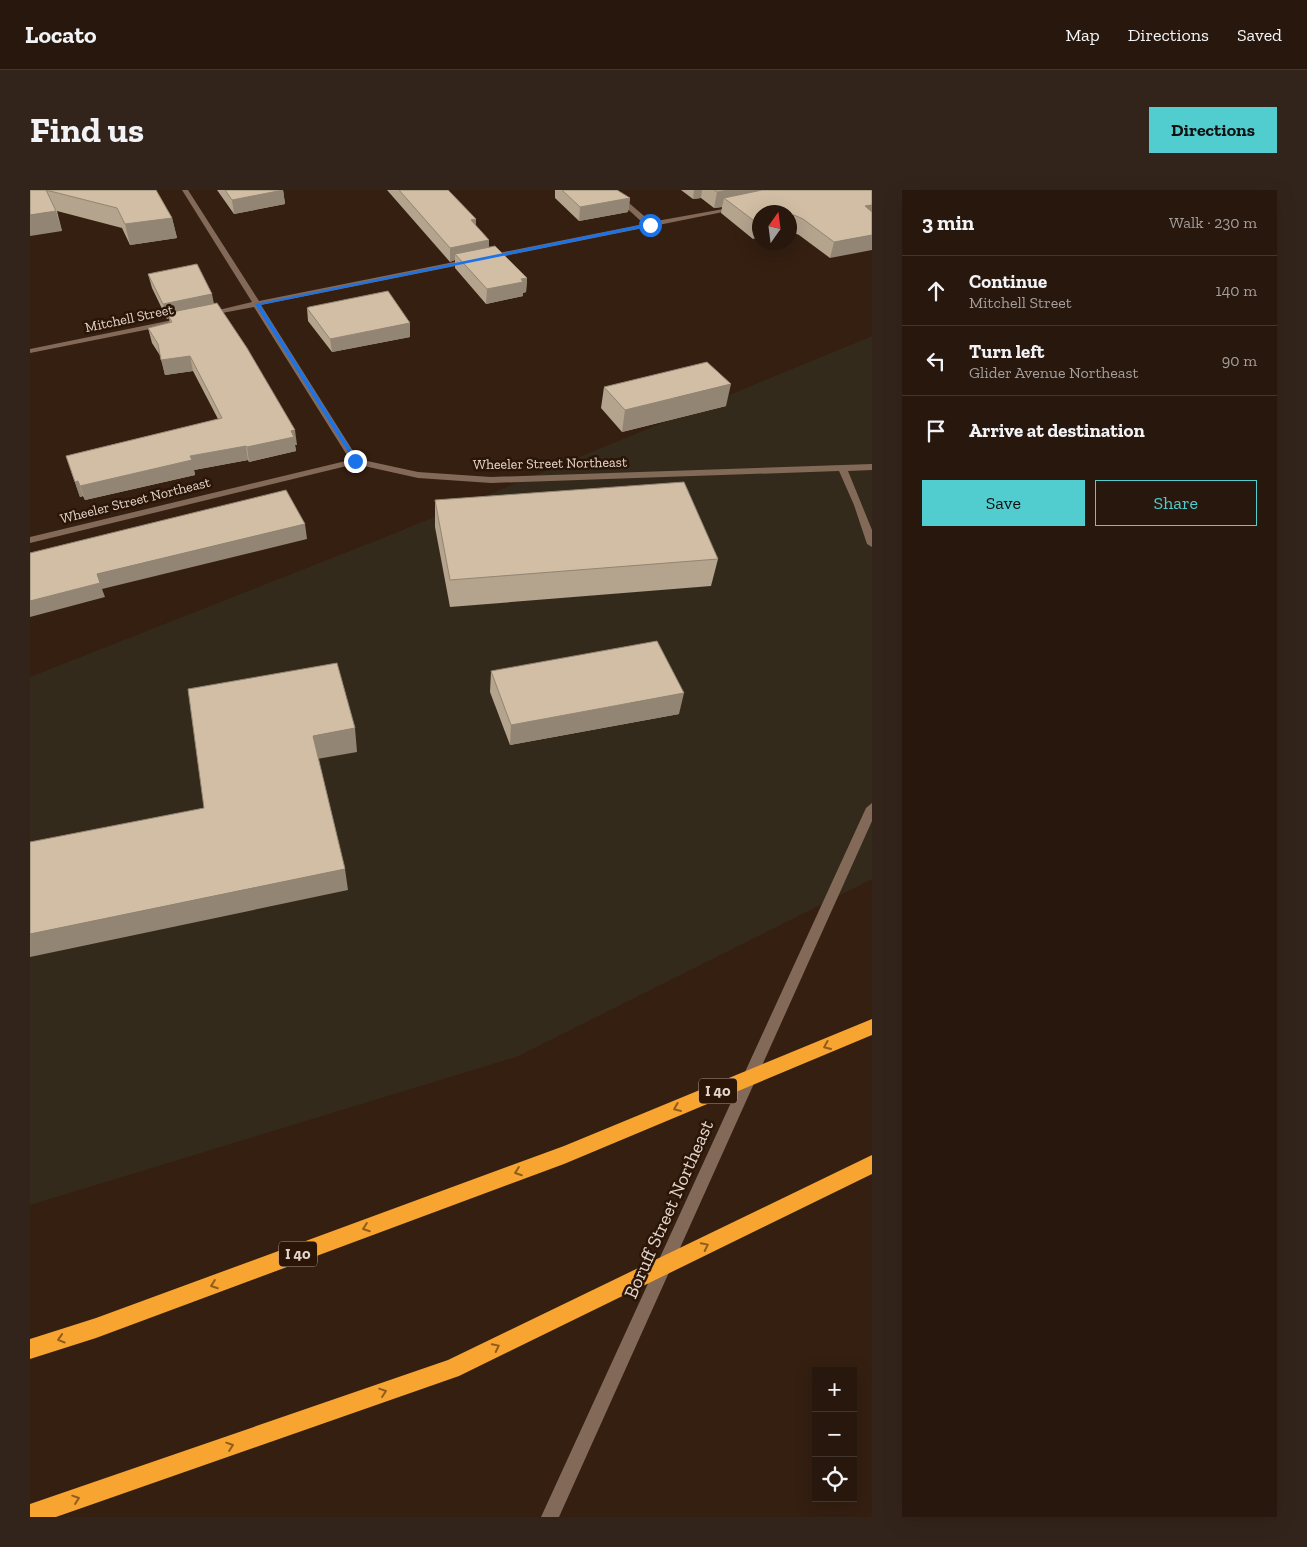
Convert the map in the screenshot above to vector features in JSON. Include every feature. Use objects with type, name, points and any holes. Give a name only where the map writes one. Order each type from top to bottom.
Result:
[{"type":"highway","name":"I 40","points":[[30,1349],[96,1328],[564,1155],[872,1027]]},
{"type":"highway","points":[[30,1515],[452,1369],[868,1166]]},
{"type":"street","points":[[185,190],[355,461]]},
{"type":"street","points":[[610,190],[650,225]]},
{"type":"street","points":[[200,316],[745,205]]},
{"type":"street","name":"Mitchell Street","points":[[30,351],[191,318]]},
{"type":"street","name":"Wheeler Street Northeast","points":[[30,540],[355,461],[418,475],[491,480],[872,467]]},
{"type":"street","points":[[842,467],[859,505],[872,544]]},
{"type":"street","name":"Boruff Street Northeast","points":[[550,1517],[872,808]]},
{"type":"shaded area","points":[[872,336],[872,879],[516,1057],[30,1205],[30,677],[393,534]]},
{"type":"building","points":[[30,190],[46,190],[56,211],[30,215]]},
{"type":"building","points":[[46,190],[156,190],[172,218],[125,224],[117,208]]},
{"type":"building","points":[[225,190],[283,190],[232,200]]},
{"type":"building","points":[[399,190],[448,190],[476,219],[471,220],[489,240],[450,248]]},
{"type":"building","points":[[562,190],[617,190],[630,198],[580,207]]},
{"type":"building","points":[[762,190],[872,190],[872,205],[865,206],[872,212],[872,235],[834,242],[797,216],[797,205],[752,205],[752,219],[724,198]]},
{"type":"building","points":[[495,246],[527,278],[521,279],[523,282],[487,289],[455,254]]},
{"type":"building","points":[[197,264],[212,294],[163,304],[148,274]]},
{"type":"building","points":[[388,291],[410,323],[330,339],[307,308],[309,307]]},
{"type":"building","points":[[217,303],[247,348],[295,430],[291,431],[294,437],[190,456],[192,460],[80,486],[78,481],[75,482],[66,456],[222,418],[190,356],[161,360],[158,344],[148,328],[172,322],[167,313]]},
{"type":"building","points":[[707,362],[731,384],[625,410],[604,387]]},
{"type":"building","points":[[684,482],[718,559],[450,580],[435,500]]},
{"type":"building","points":[[286,490],[305,524],[97,574],[100,583],[30,601],[30,553]]},
{"type":"building","points":[[657,641],[684,693],[511,725],[491,671]]},
{"type":"building","points":[[337,663],[355,728],[313,736],[345,869],[30,934],[30,842],[204,808],[188,689]]},
{"type":"route","points":[[355,461],[257,304],[650,225]]}]
